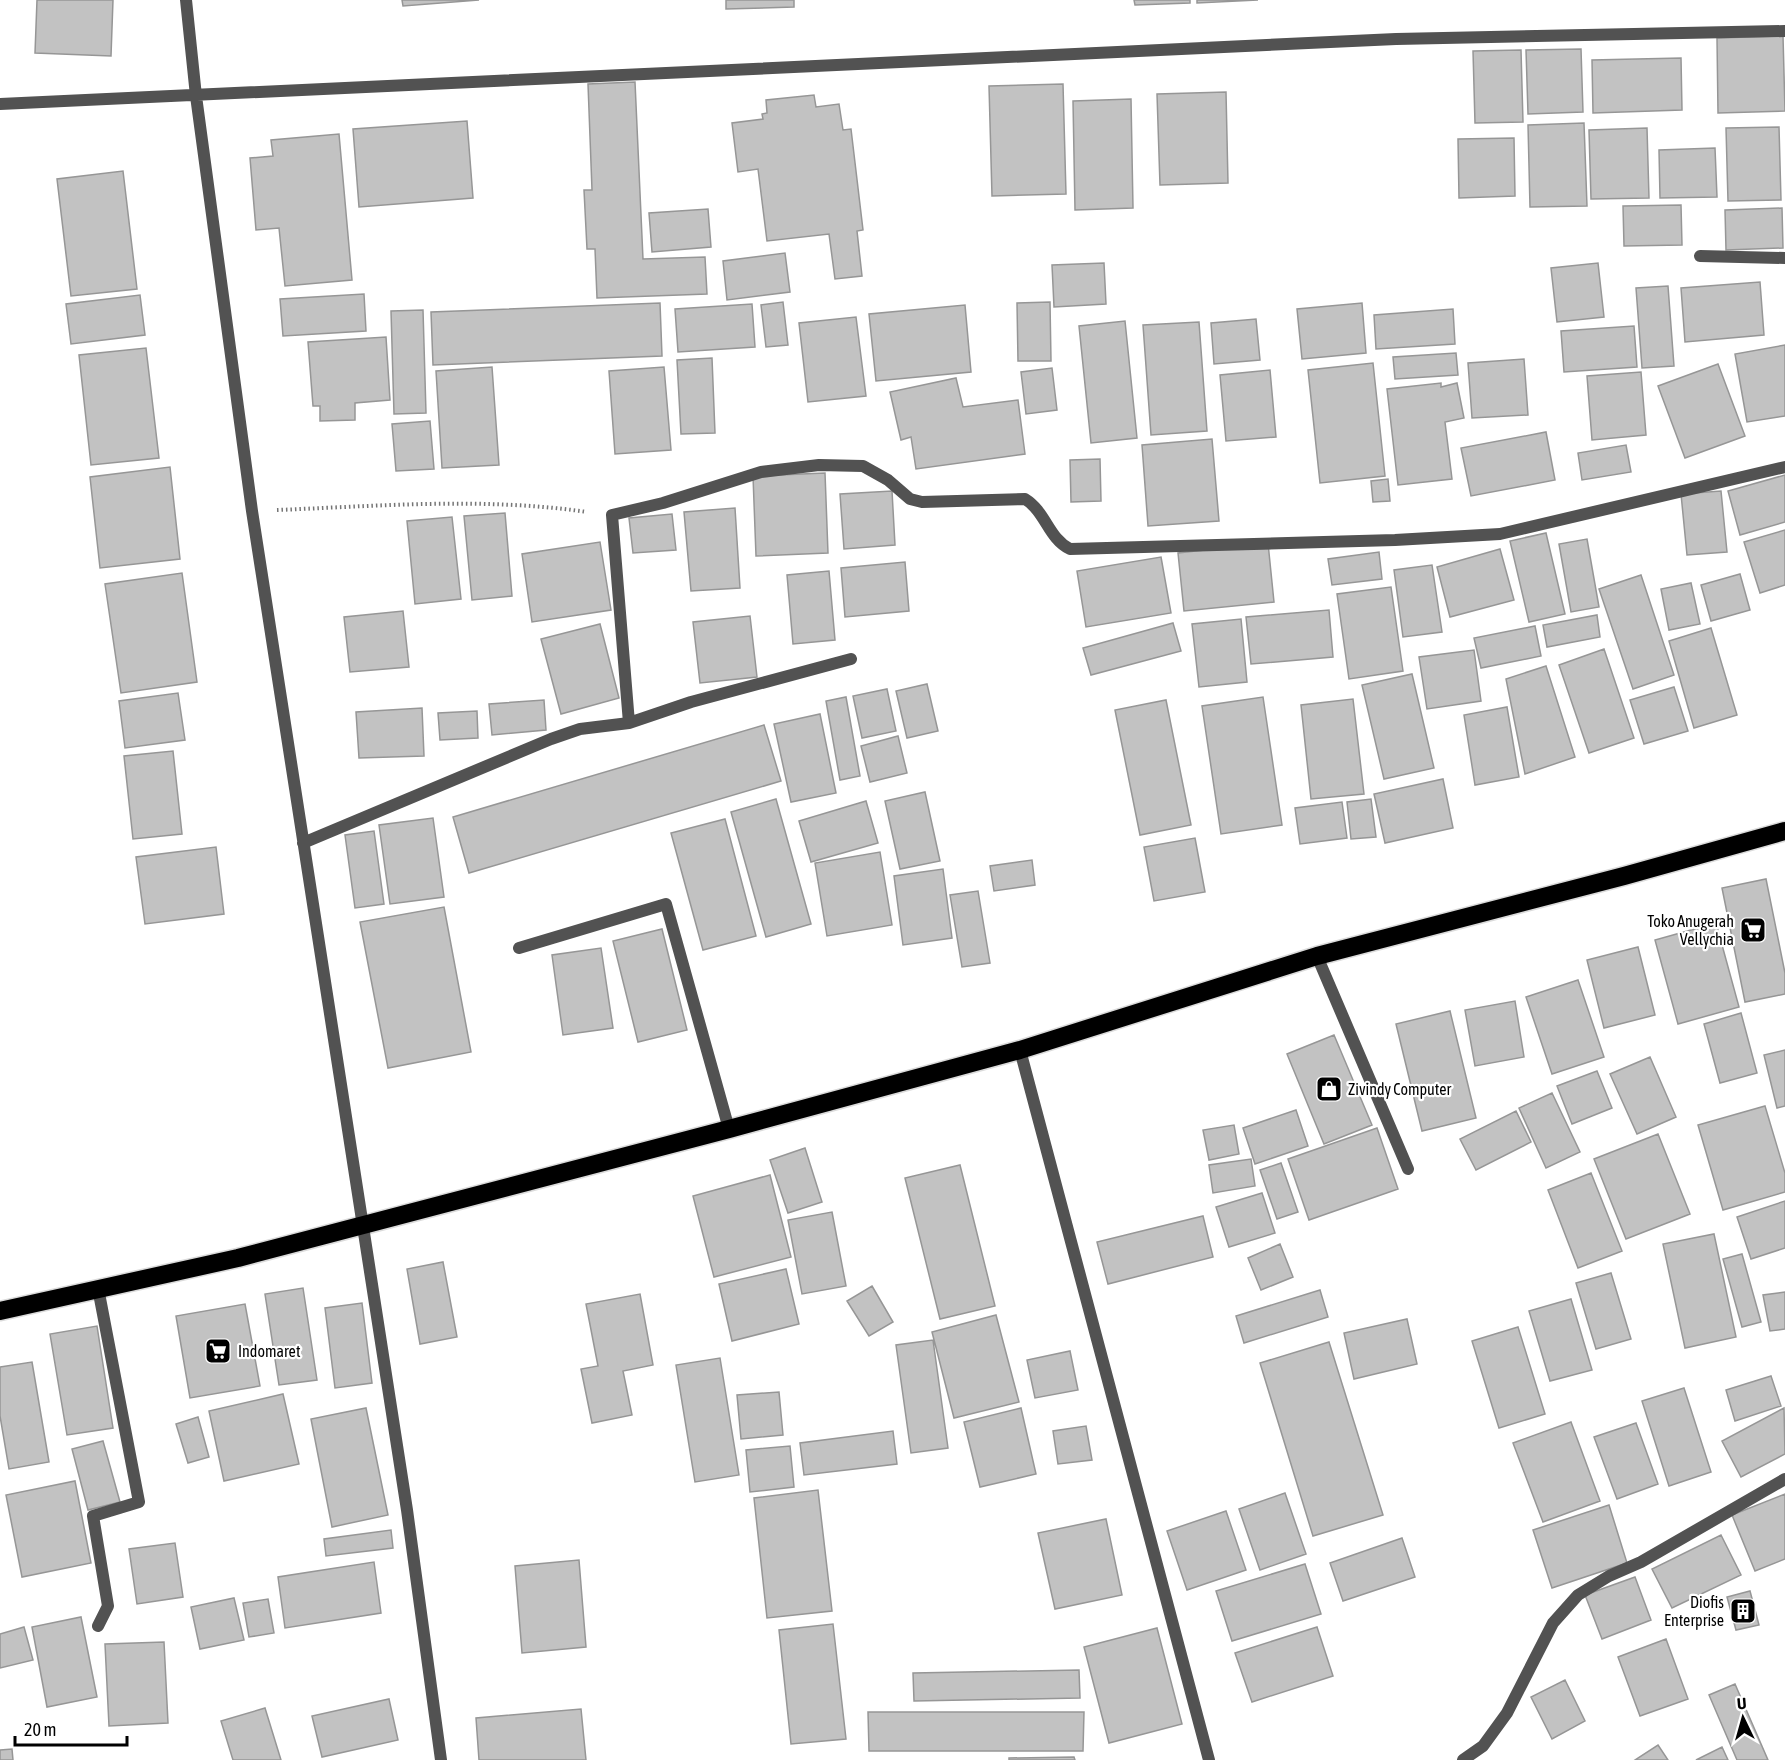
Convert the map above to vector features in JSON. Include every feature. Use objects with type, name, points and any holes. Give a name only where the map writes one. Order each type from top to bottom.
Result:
[{"type":"highway","points":[[0,1311],[238,1258],[729,1129],[1020,1050],[1317,956],[1624,876],[1785,831]]},
{"type":"street","points":[[186,0],[196,96],[252,511],[407,1510],[441,1760]]},
{"type":"street","points":[[0,104],[1396,39],[1785,31]]},
{"type":"street","points":[[1700,256],[1785,258]]},
{"type":"street","points":[[629,723],[612,515],[663,503],[761,472],[819,465],[863,466],[888,480],[910,499],[922,502],[1025,499],[1034,505],[1059,543],[1070,549],[1395,540],[1500,534],[1785,467]]},
{"type":"street","points":[[303,843],[579,729],[629,723],[692,702],[851,659]]},
{"type":"street","points":[[519,948],[666,904],[729,1129]]},
{"type":"street","points":[[1317,956],[1408,1169]]},
{"type":"street","points":[[1020,1050],[1209,1760]]},
{"type":"street","points":[[98,1288],[139,1502],[93,1516],[108,1606],[98,1626]]},
{"type":"street","points":[[1463,1760],[1483,1746],[1507,1713],[1553,1623],[1578,1595],[1609,1576],[1641,1562],[1785,1479]]},
{"type":"path","points":[[252,511],[477,505],[558,508],[612,515]]},
{"type":"building","points":[[37,0],[113,0],[111,56],[35,53]]},
{"type":"building","points":[[402,0],[479,0],[403,6]]},
{"type":"building","points":[[726,0],[794,0],[794,7],[726,9]]},
{"type":"building","points":[[1134,0],[1190,0],[1190,3],[1135,5]]},
{"type":"building","points":[[1197,0],[1258,0],[1197,3]]},
{"type":"building","points":[[1783,36],[1785,111],[1718,113],[1717,38]]},
{"type":"building","points":[[1581,49],[1583,112],[1528,114],[1526,50]]},
{"type":"building","points":[[1521,50],[1523,122],[1475,123],[1473,51]]},
{"type":"building","points":[[1681,58],[1682,110],[1593,113],[1592,60]]},
{"type":"building","points":[[635,82],[643,259],[705,257],[707,294],[597,298],[595,249],[587,249],[584,190],[592,190],[588,84]]},
{"type":"building","points":[[1063,84],[1066,194],[992,196],[989,86]]},
{"type":"building","points":[[1226,92],[1228,183],[1160,185],[1157,94]]},
{"type":"building","points":[[814,95],[816,107],[839,104],[843,130],[851,129],[863,230],[857,231],[862,276],[835,279],[829,234],[767,241],[758,169],[738,172],[732,123],[763,119],[762,114],[767,113],[766,100]]},
{"type":"building","points":[[1131,99],[1133,208],[1075,210],[1073,101]]},
{"type":"building","points":[[467,121],[473,198],[359,207],[353,129]]},
{"type":"building","points":[[1584,123],[1587,206],[1530,207],[1528,125]]},
{"type":"building","points":[[1779,127],[1781,200],[1728,201],[1726,128]]},
{"type":"building","points":[[1647,128],[1649,198],[1591,199],[1589,130]]},
{"type":"building","points":[[339,134],[352,280],[285,286],[279,228],[256,230],[250,158],[273,156],[271,140]]},
{"type":"building","points":[[1514,138],[1515,196],[1459,198],[1458,139]]},
{"type":"building","points":[[1715,148],[1717,197],[1660,198],[1659,150]]},
{"type":"building","points":[[123,171],[137,289],[71,296],[57,179]]},
{"type":"building","points":[[1681,205],[1682,245],[1624,246],[1623,206]]},
{"type":"building","points":[[1782,208],[1783,248],[1726,250],[1725,210]]},
{"type":"building","points":[[708,209],[711,247],[652,252],[649,213]]},
{"type":"building","points":[[785,253],[790,292],[727,300],[723,261]]},
{"type":"building","points":[[1104,263],[1106,304],[1054,307],[1052,265]]},
{"type":"building","points":[[1598,263],[1604,317],[1557,322],[1551,268]]},
{"type":"building","points":[[1760,282],[1764,335],[1685,342],[1681,288]]},
{"type":"building","points":[[1668,286],[1674,366],[1642,368],[1636,288]]},
{"type":"building","points":[[364,294],[366,331],[283,336],[280,299]]},
{"type":"building","points":[[140,295],[145,335],[71,344],[66,304]]},
{"type":"building","points":[[783,302],[788,345],[766,347],[761,305]]},
{"type":"building","points":[[1050,302],[1051,361],[1018,361],[1017,303]]},
{"type":"building","points":[[660,303],[662,356],[433,365],[431,312]]},
{"type":"building","points":[[1362,303],[1366,353],[1302,359],[1297,309]]},
{"type":"building","points":[[752,304],[755,347],[678,352],[675,309]]},
{"type":"building","points":[[965,305],[971,372],[876,381],[869,314]]},
{"type":"building","points":[[1453,309],[1455,344],[1376,349],[1374,315]]},
{"type":"building","points":[[423,310],[426,413],[394,414],[391,311]]},
{"type":"building","points":[[856,317],[866,396],[808,402],[799,323]]},
{"type":"building","points":[[1256,319],[1260,360],[1214,364],[1211,323]]},
{"type":"building","points":[[1125,321],[1137,438],[1091,443],[1079,326]]},
{"type":"building","points":[[1199,322],[1207,431],[1151,435],[1143,325]]},
{"type":"building","points":[[1634,326],[1637,367],[1564,372],[1561,331]]},
{"type":"building","points":[[386,337],[390,400],[355,403],[355,420],[320,421],[320,406],[313,406],[308,342]]},
{"type":"building","points":[[1785,345],[1785,416],[1747,422],[1735,354]]},
{"type":"building","points":[[146,348],[159,458],[91,465],[79,355]]},
{"type":"building","points":[[1456,353],[1458,375],[1395,379],[1393,357]]},
{"type":"building","points":[[712,358],[715,433],[681,434],[677,360]]},
{"type":"building","points":[[1524,359],[1528,415],[1472,418],[1468,363]]},
{"type":"building","points":[[1373,363],[1385,476],[1320,483],[1308,370]]},
{"type":"building","points":[[1718,364],[1745,436],[1685,458],[1658,386]]},
{"type":"building","points":[[492,367],[499,465],[442,468],[436,371]]},
{"type":"building","points":[[664,367],[671,450],[615,454],[609,371]]},
{"type":"building","points":[[1052,368],[1057,410],[1026,414],[1021,372]]},
{"type":"building","points":[[1270,370],[1276,437],[1226,441],[1220,375]]},
{"type":"building","points":[[1641,372],[1646,435],[1592,440],[1587,376]]},
{"type":"building","points":[[956,378],[963,407],[1018,400],[1025,454],[916,469],[911,437],[901,440],[890,392]]},
{"type":"building","points":[[1441,383],[1441,387],[1457,383],[1464,418],[1445,422],[1452,479],[1398,485],[1387,389]]},
{"type":"building","points":[[430,421],[434,469],[396,471],[392,424]]},
{"type":"building","points":[[1546,432],[1555,480],[1471,496],[1461,448]]},
{"type":"building","points":[[1212,439],[1219,521],[1148,526],[1142,445]]},
{"type":"building","points":[[1626,445],[1631,472],[1582,480],[1578,453]]},
{"type":"building","points":[[1100,459],[1101,501],[1071,502],[1070,460]]},
{"type":"building","points":[[170,467],[180,559],[100,568],[90,477]]},
{"type":"building","points":[[825,473],[828,553],[756,556],[753,476]]},
{"type":"building","points":[[1785,475],[1785,522],[1740,535],[1728,491]]},
{"type":"building","points":[[1388,479],[1390,501],[1373,502],[1371,481]]},
{"type":"building","points":[[892,491],[895,545],[844,549],[840,494]]},
{"type":"building","points":[[1721,491],[1727,552],[1687,555],[1681,494]]},
{"type":"building","points":[[735,508],[740,588],[691,591],[684,512]]},
{"type":"building","points":[[505,513],[512,596],[472,600],[464,516]]},
{"type":"building","points":[[672,514],[676,550],[633,553],[629,518]]},
{"type":"building","points":[[452,517],[461,599],[415,604],[407,521]]},
{"type":"building","points":[[1785,530],[1785,585],[1760,593],[1744,542]]},
{"type":"building","points":[[1546,533],[1565,614],[1529,622],[1510,541]]},
{"type":"building","points":[[1587,539],[1599,607],[1571,612],[1559,544]]},
{"type":"building","points":[[600,542],[611,610],[532,622],[522,554]]},
{"type":"building","points":[[1268,543],[1274,602],[1184,611],[1178,553]]},
{"type":"building","points":[[1500,549],[1514,600],[1450,617],[1437,567]]},
{"type":"building","points":[[1379,552],[1382,579],[1332,585],[1328,559]]},
{"type":"building","points":[[1161,557],[1171,613],[1086,627],[1077,571]]},
{"type":"building","points":[[905,562],[909,611],[845,617],[841,568]]},
{"type":"building","points":[[1432,565],[1442,632],[1403,637],[1394,570]]},
{"type":"building","points":[[829,571],[835,640],[793,644],[787,575]]},
{"type":"building","points":[[182,573],[197,682],[121,693],[105,584]]},
{"type":"building","points":[[1740,574],[1750,610],[1711,621],[1701,585]]},
{"type":"building","points":[[1641,575],[1674,675],[1633,689],[1599,589]]},
{"type":"building","points":[[1691,583],[1700,624],[1669,630],[1661,589]]},
{"type":"building","points":[[1391,587],[1403,671],[1349,679],[1337,594]]},
{"type":"building","points":[[1329,610],[1333,657],[1251,664],[1246,617]]},
{"type":"building","points":[[403,611],[409,667],[350,672],[344,617]]},
{"type":"building","points":[[1597,615],[1600,637],[1547,647],[1543,625]]},
{"type":"building","points":[[750,616],[757,677],[700,683],[693,622]]},
{"type":"building","points":[[1241,619],[1247,682],[1199,687],[1192,624]]},
{"type":"building","points":[[1173,623],[1181,651],[1091,675],[1083,648]]},
{"type":"building","points":[[600,624],[619,698],[561,714],[541,639]]},
{"type":"building","points":[[1535,626],[1541,656],[1481,668],[1474,638]]},
{"type":"building","points":[[1711,628],[1737,715],[1694,728],[1669,641]]},
{"type":"building","points":[[1604,649],[1634,738],[1589,753],[1559,665]]},
{"type":"building","points":[[1474,650],[1481,701],[1427,709],[1419,657]]},
{"type":"building","points":[[1546,666],[1575,757],[1525,774],[1506,679]]},
{"type":"building","points":[[1412,674],[1434,768],[1384,779],[1362,685]]},
{"type":"building","points":[[927,684],[938,731],[907,738],[896,691]]},
{"type":"building","points":[[1674,687],[1688,731],[1644,744],[1630,700]]},
{"type":"building","points":[[887,689],[896,731],[862,738],[853,696]]},
{"type":"building","points":[[178,693],[185,740],[125,748],[119,701]]},
{"type":"building","points":[[846,697],[860,776],[840,780],[826,701]]},
{"type":"building","points":[[1263,697],[1282,825],[1221,834],[1202,706]]},
{"type":"building","points":[[1353,699],[1364,794],[1311,799],[1301,705]]},
{"type":"building","points":[[544,700],[546,730],[492,735],[489,704]]},
{"type":"building","points":[[1166,700],[1191,825],[1140,835],[1115,710]]},
{"type":"building","points":[[1507,707],[1519,777],[1475,785],[1464,715]]},
{"type":"building","points":[[422,708],[424,756],[359,758],[356,712]]},
{"type":"building","points":[[477,711],[478,738],[440,740],[438,713]]},
{"type":"building","points":[[820,714],[836,793],[791,802],[774,724]]},
{"type":"building","points":[[764,725],[781,781],[469,873],[453,817]]},
{"type":"building","points":[[898,736],[907,773],[870,782],[861,746]]},
{"type":"building","points":[[173,751],[182,834],[133,839],[124,756]]},
{"type":"building","points":[[1443,779],[1453,828],[1385,843],[1374,794]]},
{"type":"building","points":[[925,792],[940,861],[900,869],[885,801]]},
{"type":"building","points":[[776,799],[811,924],[766,937],[731,812]]},
{"type":"building","points":[[1371,799],[1376,837],[1351,839],[1347,802]]},
{"type":"building","points":[[866,801],[878,843],[811,862],[799,821]]},
{"type":"building","points":[[1342,802],[1347,838],[1300,844],[1295,808]]},
{"type":"building","points":[[433,818],[444,897],[390,904],[379,825]]},
{"type":"building","points":[[725,819],[756,936],[703,950],[671,833]]},
{"type":"building","points":[[374,831],[384,904],[355,908],[345,835]]},
{"type":"building","points":[[1195,838],[1205,892],[1154,901],[1144,847]]},
{"type":"building","points":[[216,847],[224,914],[145,924],[136,857]]},
{"type":"building","points":[[880,852],[892,925],[827,936],[815,863]]},
{"type":"building","points":[[1032,860],[1035,885],[994,891],[990,866]]},
{"type":"building","points":[[943,869],[952,938],[903,945],[894,876]]},
{"type":"building","name":"Toko Anugerah Vellychia","points":[[1766,879],[1785,973],[1785,994],[1745,1002],[1722,888]]},
{"type":"building","points":[[978,891],[990,963],[962,967],[950,895]]},
{"type":"building","points":[[444,907],[471,1052],[388,1068],[360,922]]},
{"type":"building","points":[[1716,923],[1739,1007],[1678,1024],[1655,940]]},
{"type":"building","points":[[662,929],[687,1030],[638,1042],[613,941]]},
{"type":"building","points":[[1638,947],[1655,1015],[1604,1028],[1587,960]]},
{"type":"building","points":[[601,948],[613,1028],[563,1035],[552,955]]},
{"type":"building","points":[[1578,980],[1604,1057],[1552,1074],[1526,997]]},
{"type":"building","points":[[1515,1001],[1524,1057],[1475,1066],[1465,1010]]},
{"type":"building","points":[[1450,1011],[1476,1118],[1422,1131],[1396,1024]]},
{"type":"building","points":[[1741,1013],[1757,1073],[1720,1083],[1704,1024]]},
{"type":"building","name":"Zivindy Computer","points":[[1334,1035],[1372,1125],[1324,1144],[1287,1054]]},
{"type":"building","points":[[1785,1050],[1785,1106],[1777,1108],[1764,1055]]},
{"type":"building","points":[[1650,1057],[1676,1117],[1637,1134],[1610,1074]]},
{"type":"building","points":[[1597,1071],[1612,1108],[1572,1124],[1557,1086]]},
{"type":"building","points":[[1552,1093],[1580,1152],[1546,1168],[1519,1108]]},
{"type":"building","points":[[1765,1106],[1785,1173],[1785,1192],[1723,1210],[1698,1125]]},
{"type":"building","points":[[1296,1110],[1308,1146],[1255,1164],[1243,1128]]},
{"type":"building","points":[[1516,1111],[1531,1142],[1476,1170],[1460,1139]]},
{"type":"building","points":[[1234,1125],[1239,1154],[1209,1160],[1203,1130]]},
{"type":"building","points":[[1377,1128],[1398,1189],[1309,1220],[1288,1159]]},
{"type":"building","points":[[1658,1134],[1690,1214],[1626,1239],[1594,1159]]},
{"type":"building","points":[[805,1148],[822,1202],[788,1213],[770,1160]]},
{"type":"building","points":[[1251,1159],[1255,1186],[1213,1193],[1209,1165]]},
{"type":"building","points":[[1281,1163],[1298,1212],[1277,1219],[1260,1170]]},
{"type":"building","points":[[960,1165],[995,1306],[940,1319],[905,1178]]},
{"type":"building","points":[[1591,1173],[1622,1251],[1578,1268],[1548,1190]]},
{"type":"building","points":[[770,1175],[791,1257],[714,1277],[693,1196]]},
{"type":"building","points":[[1262,1193],[1275,1233],[1229,1247],[1216,1207]]},
{"type":"building","points":[[1785,1201],[1785,1248],[1751,1259],[1737,1217]]},
{"type":"building","points":[[832,1212],[846,1286],[802,1294],[788,1220]]},
{"type":"building","points":[[1203,1216],[1213,1257],[1108,1284],[1097,1242]]},
{"type":"building","points":[[1714,1234],[1736,1337],[1685,1348],[1663,1244]]},
{"type":"building","points":[[1280,1244],[1293,1277],[1261,1290],[1248,1258]]},
{"type":"building","points":[[1742,1254],[1761,1322],[1742,1327],[1723,1259]]},
{"type":"building","points":[[443,1262],[457,1337],[420,1344],[407,1269]]},
{"type":"building","points":[[786,1269],[799,1324],[732,1341],[719,1284]]},
{"type":"building","points":[[1611,1273],[1631,1339],[1596,1349],[1576,1283]]},
{"type":"building","points":[[872,1286],[893,1322],[869,1336],[847,1301]]},
{"type":"building","points":[[303,1288],[317,1380],[279,1385],[265,1294]]},
{"type":"building","points":[[1320,1290],[1328,1317],[1244,1343],[1236,1316]]},
{"type":"building","points":[[1785,1292],[1785,1329],[1770,1331],[1763,1295]]},
{"type":"building","points":[[640,1294],[653,1365],[623,1371],[632,1415],[592,1423],[581,1369],[598,1366],[586,1304]]},
{"type":"building","points":[[1571,1299],[1592,1370],[1550,1381],[1529,1311]]},
{"type":"building","points":[[362,1303],[372,1383],[335,1388],[325,1308]]},
{"type":"building","name":"Indomaret","points":[[245,1304],[260,1386],[190,1398],[176,1316]]},
{"type":"building","points":[[996,1315],[1019,1402],[954,1418],[932,1332]]},
{"type":"building","points":[[1407,1319],[1417,1364],[1354,1379],[1344,1333]]},
{"type":"building","points":[[97,1326],[113,1428],[67,1435],[50,1334]]},
{"type":"building","points":[[1518,1327],[1545,1414],[1499,1428],[1472,1341]]},
{"type":"building","points":[[933,1340],[948,1448],[911,1453],[896,1345]]},
{"type":"building","points":[[1329,1342],[1383,1515],[1313,1536],[1260,1363]]},
{"type":"building","points":[[1070,1351],[1078,1390],[1035,1398],[1027,1360]]},
{"type":"building","points":[[720,1358],[739,1475],[695,1482],[676,1365]]},
{"type":"building","points":[[32,1362],[49,1462],[9,1469],[0,1416],[0,1367]]},
{"type":"building","points":[[1771,1376],[1781,1406],[1735,1421],[1726,1390]]},
{"type":"building","points":[[1684,1388],[1711,1472],[1669,1486],[1642,1401]]},
{"type":"building","points":[[779,1392],[783,1435],[741,1439],[737,1395]]},
{"type":"building","points":[[283,1394],[299,1464],[224,1481],[209,1411]]},
{"type":"building","points":[[366,1408],[388,1515],[332,1527],[311,1419]]},
{"type":"building","points":[[1021,1408],[1036,1474],[980,1487],[964,1422]]},
{"type":"building","points":[[1784,1408],[1785,1454],[1741,1477],[1722,1441]]},
{"type":"building","points":[[198,1417],[209,1457],[188,1463],[176,1424]]},
{"type":"building","points":[[1571,1422],[1600,1501],[1543,1522],[1513,1443]]},
{"type":"building","points":[[1636,1423],[1658,1484],[1617,1499],[1594,1437]]},
{"type":"building","points":[[1086,1426],[1092,1460],[1058,1464],[1053,1431]]},
{"type":"building","points":[[893,1431],[897,1464],[804,1475],[800,1443]]},
{"type":"building","points":[[103,1441],[120,1502],[88,1510],[72,1449]]},
{"type":"building","points":[[790,1446],[794,1487],[750,1492],[746,1450]]},
{"type":"building","points":[[75,1481],[91,1563],[22,1577],[6,1495]]},
{"type":"building","points":[[818,1490],[832,1611],[767,1618],[754,1498]]},
{"type":"building","points":[[1285,1493],[1306,1554],[1260,1570],[1239,1509]]},
{"type":"building","points":[[1785,1494],[1785,1559],[1755,1571],[1732,1515]]},
{"type":"building","points":[[1609,1505],[1627,1563],[1552,1588],[1533,1530]]},
{"type":"building","points":[[1226,1511],[1246,1570],[1187,1590],[1167,1531]]},
{"type":"building","points":[[1106,1519],[1122,1595],[1055,1609],[1038,1533]]},
{"type":"building","points":[[391,1530],[393,1548],[326,1556],[324,1539]]},
{"type":"building","points":[[1721,1535],[1741,1575],[1672,1608],[1652,1569]]},
{"type":"building","points":[[1402,1538],[1415,1577],[1343,1601],[1330,1563]]},
{"type":"building","points":[[175,1543],[183,1597],[137,1604],[129,1549]]},
{"type":"building","points":[[579,1560],[586,1647],[522,1653],[515,1566]]},
{"type":"building","points":[[374,1562],[381,1613],[285,1628],[278,1577]]},
{"type":"building","points":[[1305,1564],[1321,1614],[1232,1641],[1216,1591]]},
{"type":"building","points":[[1635,1577],[1651,1620],[1602,1639],[1585,1595]]},
{"type":"building","name":"Diofis Enterprise","points":[[1750,1591],[1759,1625],[1736,1630],[1727,1597]]},
{"type":"building","points":[[234,1598],[244,1640],[200,1649],[191,1607]]},
{"type":"building","points":[[268,1599],[274,1633],[249,1637],[243,1603]]},
{"type":"building","points":[[81,1617],[97,1697],[47,1707],[32,1627]]},
{"type":"building","points":[[833,1624],[846,1739],[791,1744],[779,1630]]},
{"type":"building","points":[[24,1627],[33,1660],[0,1668],[0,1634]]},
{"type":"building","points":[[1317,1627],[1333,1676],[1252,1702],[1235,1653]]},
{"type":"building","points":[[1157,1628],[1182,1724],[1109,1743],[1084,1647]]},
{"type":"building","points":[[1666,1639],[1688,1699],[1640,1716],[1618,1657]]},
{"type":"building","points":[[164,1642],[168,1723],[109,1726],[105,1644]]},
{"type":"building","points":[[1079,1670],[1080,1698],[914,1701],[913,1673]]},
{"type":"building","points":[[1565,1680],[1585,1721],[1552,1739],[1531,1697]]},
{"type":"building","points":[[1735,1684],[1768,1760],[1737,1760],[1709,1695]]},
{"type":"building","points":[[389,1699],[398,1740],[322,1757],[312,1716]]},
{"type":"building","points":[[265,1708],[281,1760],[233,1760],[221,1721]]},
{"type":"building","points":[[581,1709],[586,1760],[479,1760],[476,1718]]},
{"type":"building","points":[[868,1712],[1084,1712],[1083,1751],[869,1751]]},
{"type":"building","points":[[1658,1745],[1668,1760],[1635,1760]]},
{"type":"building","points":[[1722,1747],[1728,1760],[1696,1760]]},
{"type":"building","points":[[12,1749],[13,1760],[0,1760],[0,1750]]},
{"type":"building","points":[[1074,1757],[1075,1760],[1009,1760],[1009,1758]]},
{"type":"place","name":"Toko Anugerah Vellychia","points":[[1753,930]]},
{"type":"place","name":"Zivindy Computer","points":[[1329,1089]]},
{"type":"place","name":"Indomaret","points":[[218,1351]]},
{"type":"place","name":"Diofis Enterprise","points":[[1743,1611]]}]
